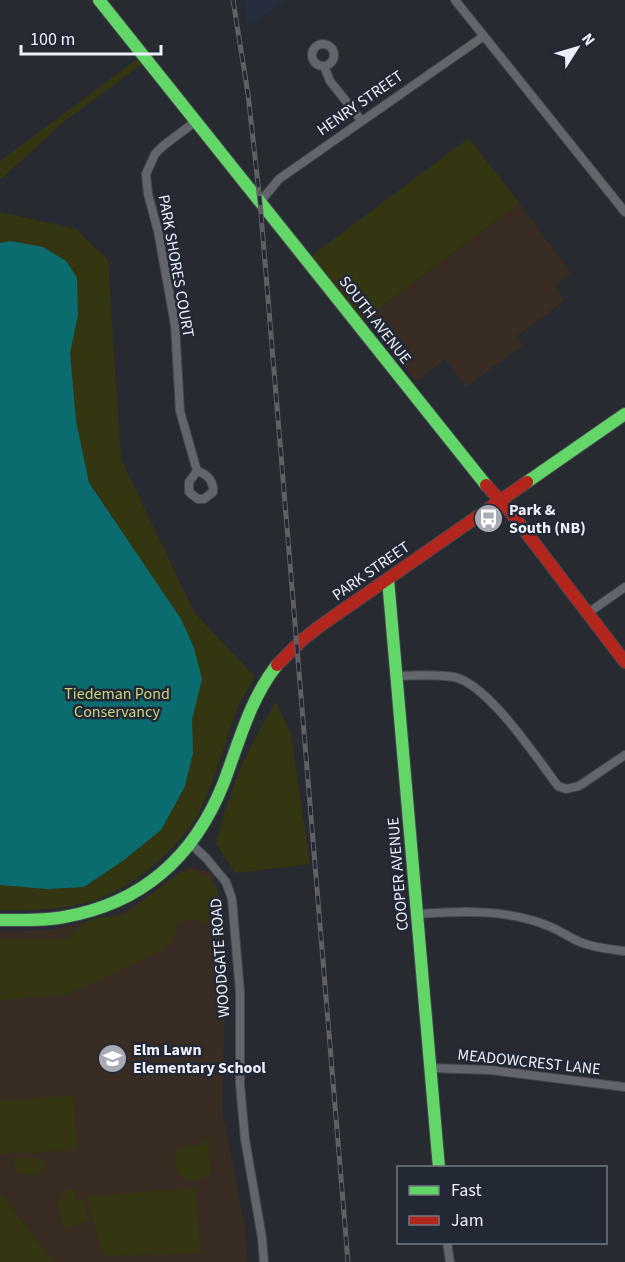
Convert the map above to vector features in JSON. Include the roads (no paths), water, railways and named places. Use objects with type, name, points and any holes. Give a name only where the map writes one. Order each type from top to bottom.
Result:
[{"type":"street","name":"SOUTH AVENUE","points":[[99,0],[425,411],[500,501],[625,662]]},
{"type":"street","points":[[455,0],[625,212]]},
{"type":"street","name":"HENRY STREET","points":[[260,202],[279,179],[483,36]]},
{"type":"street","points":[[324,66],[330,81],[361,120]]},
{"type":"street","name":"PARK SHORES COURT","points":[[196,121],[155,154],[146,174],[148,194],[158,231],[175,325],[180,411],[197,471]]},
{"type":"street","name":"PARK STREET","points":[[0,920],[64,917],[98,909],[154,880],[191,844],[209,816],[262,684],[296,644],[625,414]]},
{"type":"street","name":"COOPER AVENUE","points":[[388,579],[439,1166]]},
{"type":"street","points":[[588,613],[625,587]]},
{"type":"street","points":[[398,676],[455,677],[471,685],[492,701],[558,786],[566,789],[573,789],[625,755]]},
{"type":"street","name":"WOODGATE ROAD","points":[[191,844],[226,882],[232,899],[240,992],[240,1085],[245,1139],[264,1262]]},
{"type":"street","points":[[417,914],[472,911],[513,916],[547,925],[595,947],[625,951]]},
{"type":"street","name":"MEADOWCREST LANE","points":[[431,1068],[490,1070],[625,1086]]},
{"type":"street","points":[[447,1244],[450,1262]]},
{"type":"water","name":"Tiedeman Pond Conservancy","points":[[10,241],[43,247],[66,261],[77,278],[78,315],[70,353],[76,421],[89,483],[181,619],[194,648],[202,679],[192,720],[193,753],[185,786],[161,830],[124,860],[84,887],[46,889],[0,885],[0,243]]},
{"type":"railway","points":[[233,0],[248,94],[260,202],[348,1262]]},
{"type":"place","name":"Park & South (NB)","points":[[488,519]]},
{"type":"place","name":"Elm Lawn Elementary School","points":[[112,1059]]}]
